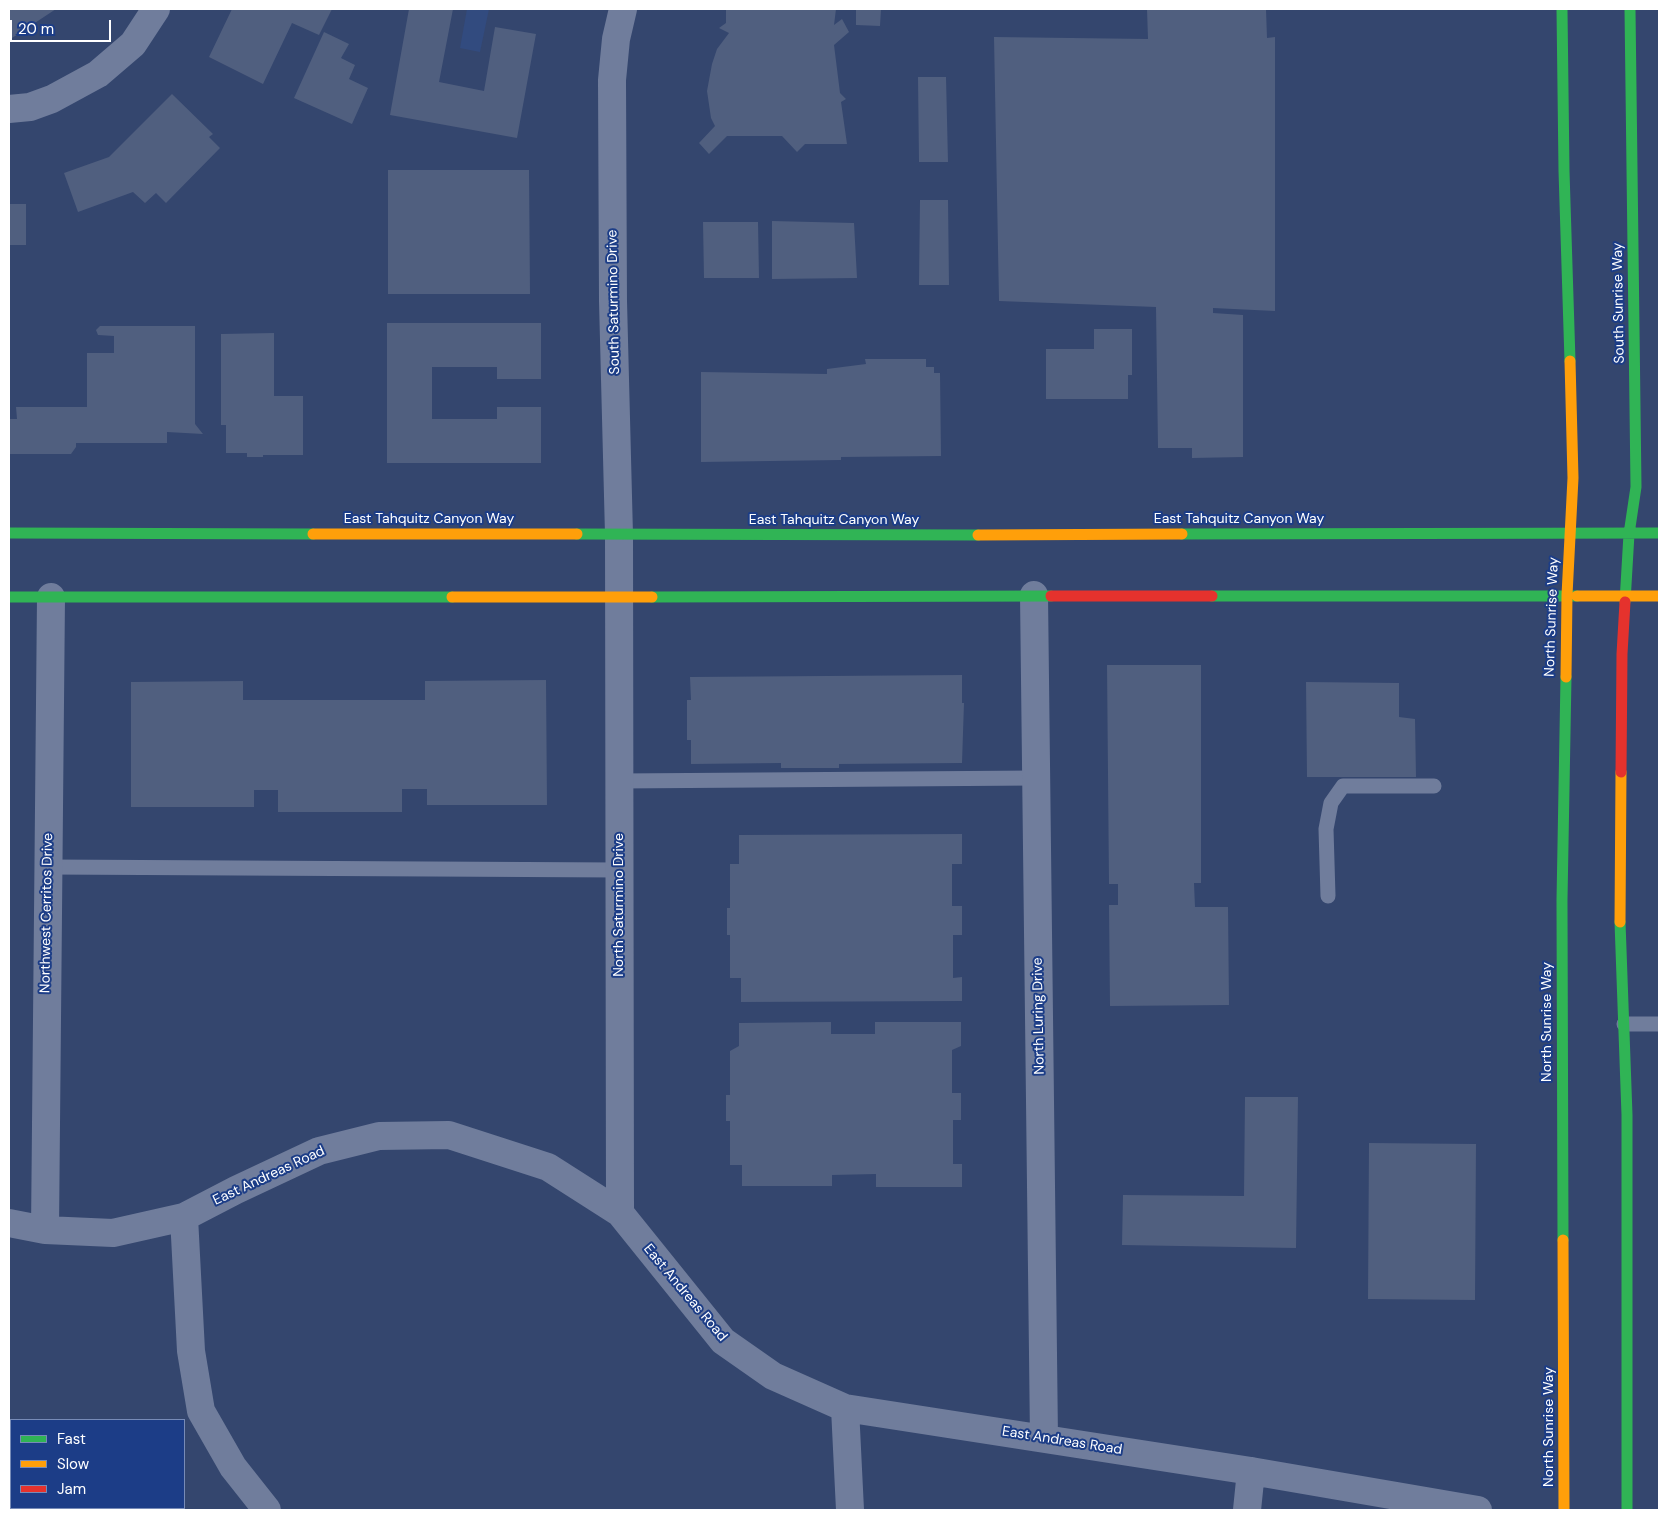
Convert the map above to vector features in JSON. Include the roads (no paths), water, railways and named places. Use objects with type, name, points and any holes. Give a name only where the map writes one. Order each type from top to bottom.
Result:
[{"type":"main road","points":[[1562,9],[1564,171],[1573,478],[1570,534]]},
{"type":"main road","name":"South Sunrise Way","points":[[1625,596],[1629,534],[1636,487],[1630,9]]},
{"type":"main road","name":"East Tahquitz Canyon Way","points":[[9,533],[618,535],[1659,533]]},
{"type":"main road","name":"North Sunrise Way","points":[[1564,1510],[1562,900],[1567,595],[1570,534]]},
{"type":"main road","points":[[1625,596],[1622,654],[1620,906],[1626,1115],[1627,1510]]},
{"type":"main road","points":[[9,597],[1659,596]]},
{"type":"street","points":[[9,109],[30,107],[52,99],[98,74],[133,44],[156,9]]},
{"type":"street","name":"South Saturmino Drive","points":[[618,597],[613,301],[612,80],[616,39],[622,9]]},
{"type":"street","name":"North Luring Drive","points":[[1034,595],[1044,1438]]},
{"type":"street","name":"Northwest Cerritos Drive","points":[[45,1230],[51,597]]},
{"type":"street","name":"North Saturmino Drive","points":[[618,597],[620,1213]]},
{"type":"street","name":"East Andreas Road","points":[[9,1223],[45,1230],[113,1233],[184,1218],[236,1190],[319,1151],[379,1136],[449,1135],[548,1167],[620,1213],[723,1341],[773,1376],[845,1408],[1251,1471],[1478,1510]]},
{"type":"street","points":[[184,1218],[191,1350],[201,1411],[233,1467],[267,1510]]},
{"type":"street","points":[[845,1408],[850,1510]]},
{"type":"street","points":[[1246,1510],[1251,1471]]},
{"type":"lane","points":[[618,781],[1036,778]]},
{"type":"lane","points":[[1328,896],[1326,830],[1331,803],[1343,786],[1434,786]]},
{"type":"lane","points":[[48,868],[619,870]]},
{"type":"lane","points":[[1624,1024],[1659,1024]]},
{"type":"water","points":[[467,9],[489,9],[480,52],[460,48]]}]
